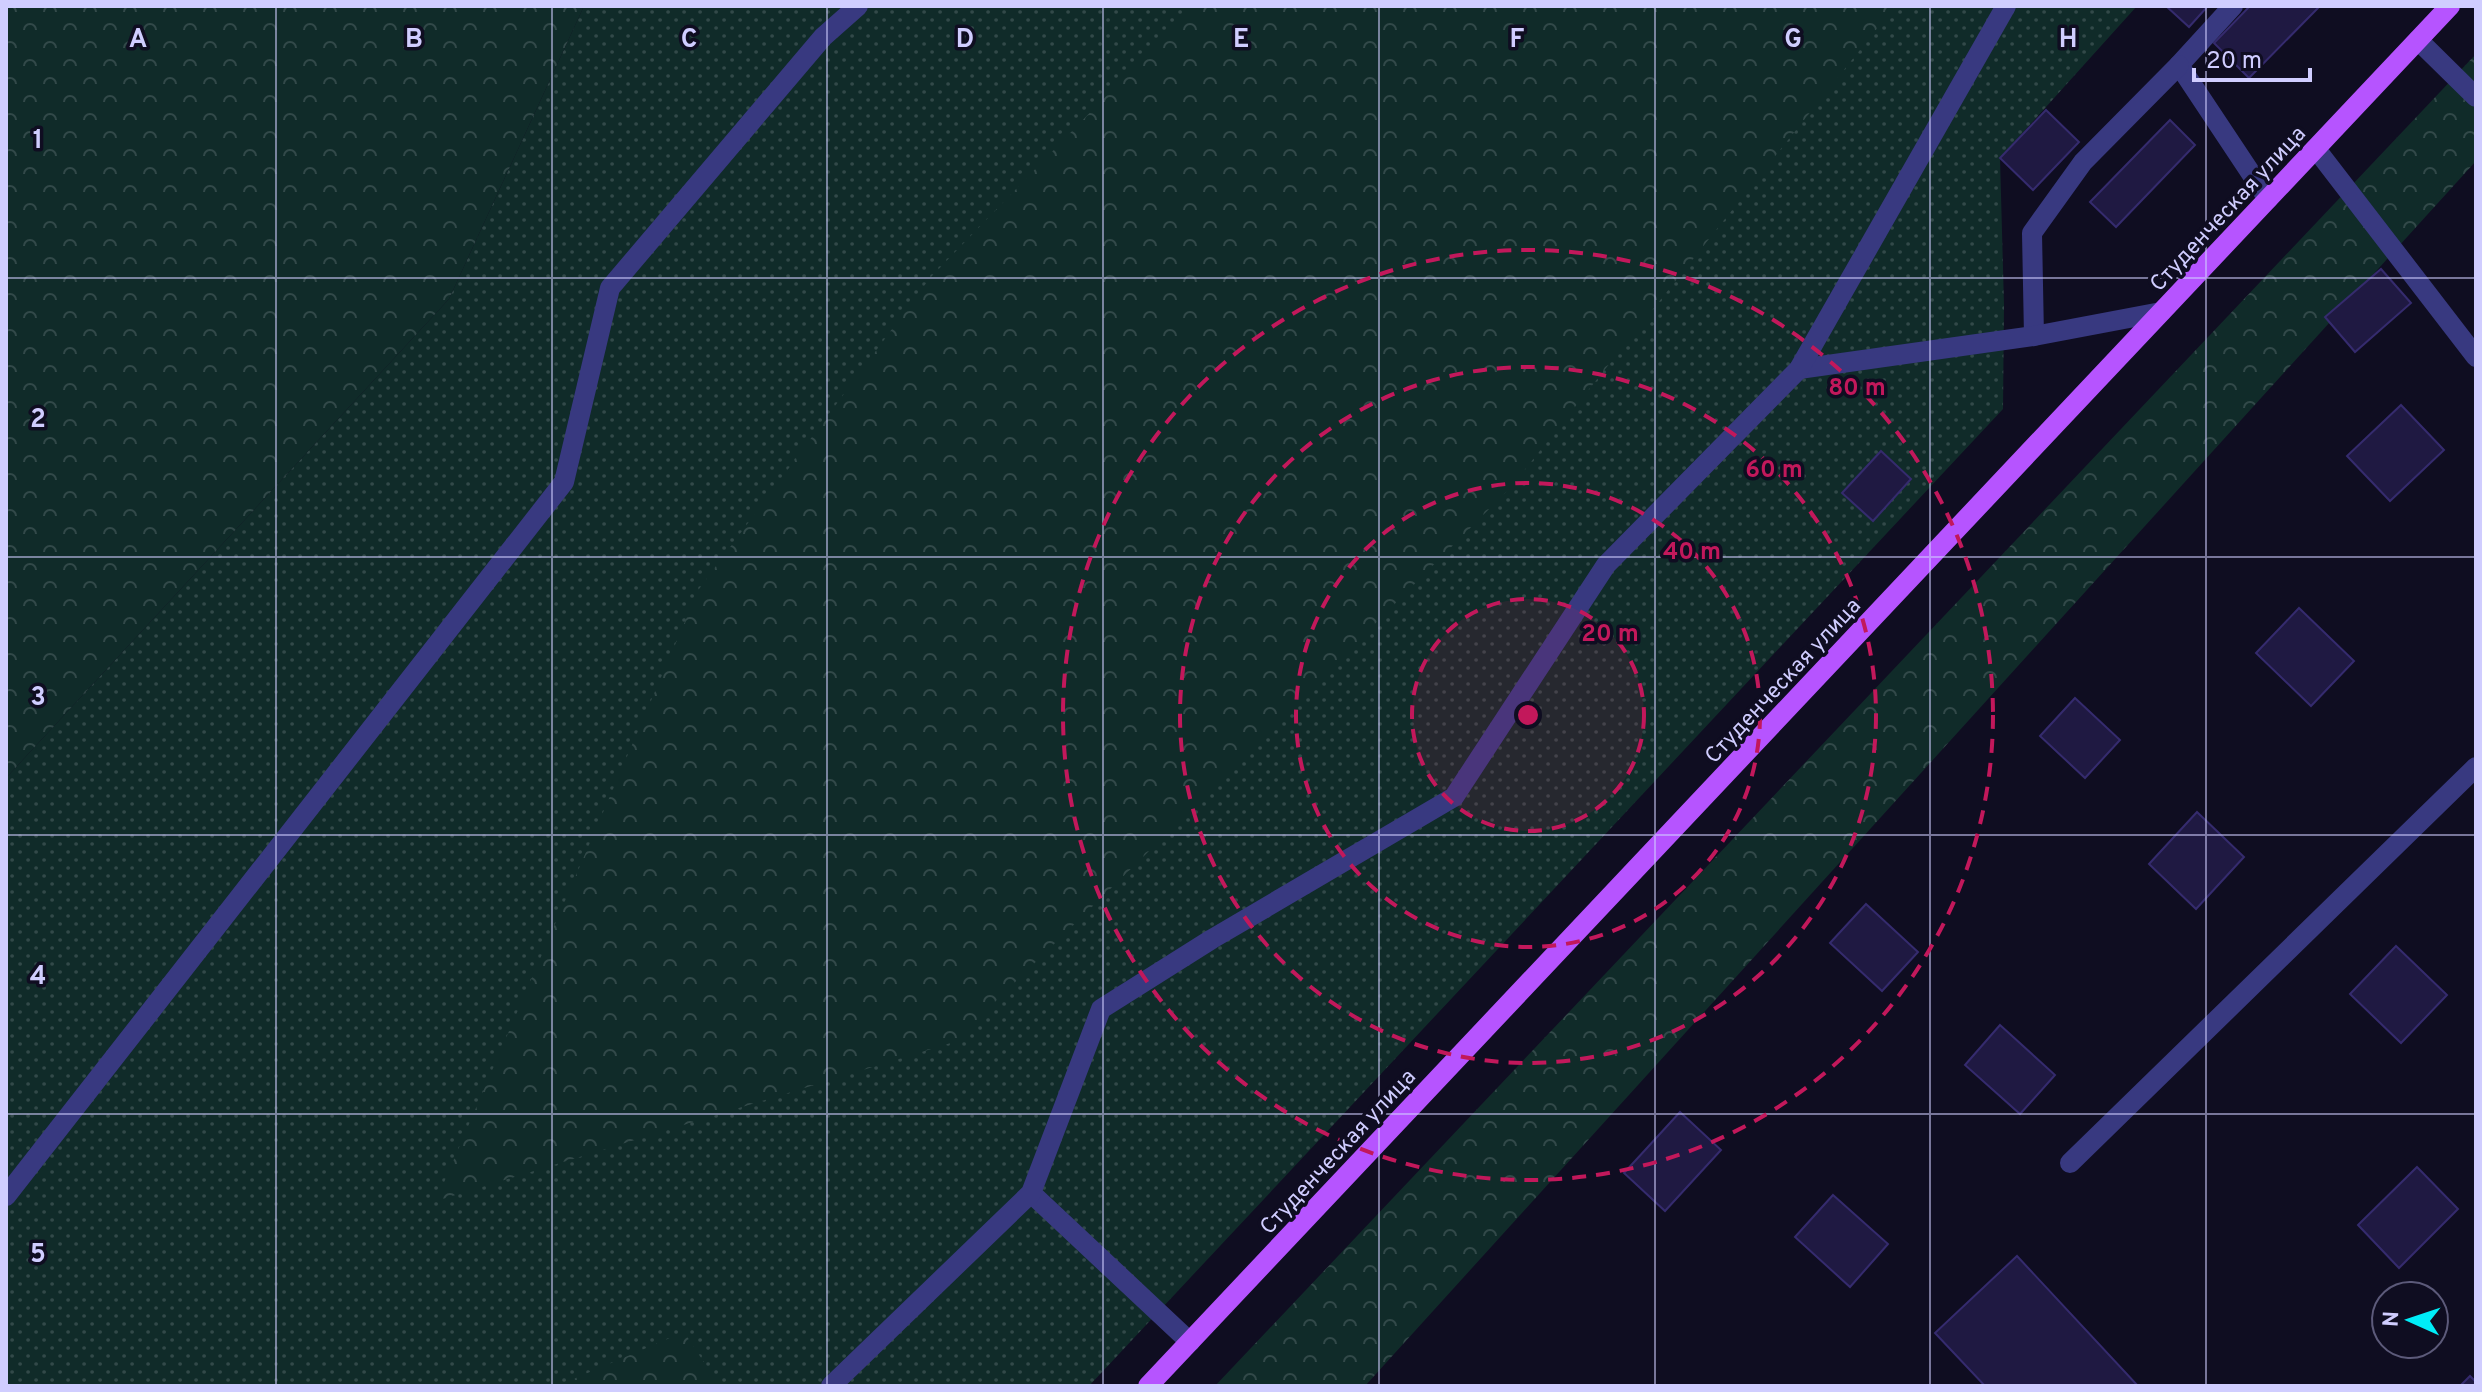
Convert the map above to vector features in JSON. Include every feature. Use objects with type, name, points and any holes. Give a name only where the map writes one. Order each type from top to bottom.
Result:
[{"type":"main road","name":"Студенческая улица","points":[[1148,1386],[2450,6]]},
{"type":"lane","points":[[6,1196],[564,482],[610,288],[823,37],[858,6]]},
{"type":"lane","points":[[831,1386],[1031,1193],[1101,1009],[1212,939],[1454,797],[1606,565],[1799,369],[2006,6]]},
{"type":"lane","points":[[2034,336],[2032,233],[2083,162],[2233,6]]},
{"type":"lane","points":[[2418,40],[2476,97]]},
{"type":"lane","points":[[2179,65],[2268,199]]},
{"type":"lane","points":[[2316,149],[2476,357]]},
{"type":"lane","points":[[1799,369],[2034,336],[2161,312]]},
{"type":"lane","points":[[2070,1163],[2476,767]]},
{"type":"lane","points":[[1031,1193],[1190,1342]]},
{"type":"green space","points":[[6,6],[584,6],[449,299],[6,778]]},
{"type":"green space","points":[[584,6],[2137,6],[2000,158],[2003,409],[1089,1386],[6,1386],[6,778],[449,299]]},
{"type":"green space","points":[[1193,6],[1895,6],[1511,487],[954,1042],[436,1201],[699,589],[930,278]]},
{"type":"green space","points":[[2476,54],[2476,161],[1365,1386],[1215,1386]]},
{"type":"green space","points":[[684,1332],[717,1382],[713,1386],[557,1386]]},
{"type":"building","points":[[2166,6],[2208,6],[2189,27]]},
{"type":"building","points":[[2250,6],[2320,6],[2249,78],[2214,43]]},
{"type":"building","points":[[2046,110],[2079,142],[2033,190],[2000,158]]},
{"type":"building","points":[[2170,120],[2195,145],[2116,227],[2090,202]]},
{"type":"building","points":[[2381,269],[2411,303],[2355,352],[2325,317]]},
{"type":"building","points":[[2401,405],[2444,450],[2390,501],[2347,456]]},
{"type":"building","points":[[1881,451],[1911,479],[1873,521],[1842,493]]},
{"type":"building","points":[[2299,608],[2354,661],[2311,706],[2256,653]]},
{"type":"building","points":[[2075,698],[2120,740],[2085,778],[2040,736]]},
{"type":"building","points":[[2197,812],[2244,857],[2196,909],[2149,864]]},
{"type":"building","points":[[1866,904],[1918,952],[1882,991],[1830,943]]},
{"type":"building","points":[[2396,946],[2447,995],[2401,1043],[2350,994]]},
{"type":"building","points":[[2000,1025],[2055,1075],[2020,1114],[1965,1065]]},
{"type":"building","points":[[1680,1112],[1721,1150],[1665,1211],[1624,1173]]},
{"type":"building","points":[[2417,1167],[2458,1209],[2399,1268],[2358,1225]]},
{"type":"building","points":[[1833,1195],[1888,1244],[1850,1287],[1795,1237]]},
{"type":"building","points":[[2017,1256],[2138,1386],[1985,1386],[1935,1333]]},
{"type":"building","points":[[2470,1376],[2476,1386],[2460,1386]]}]
